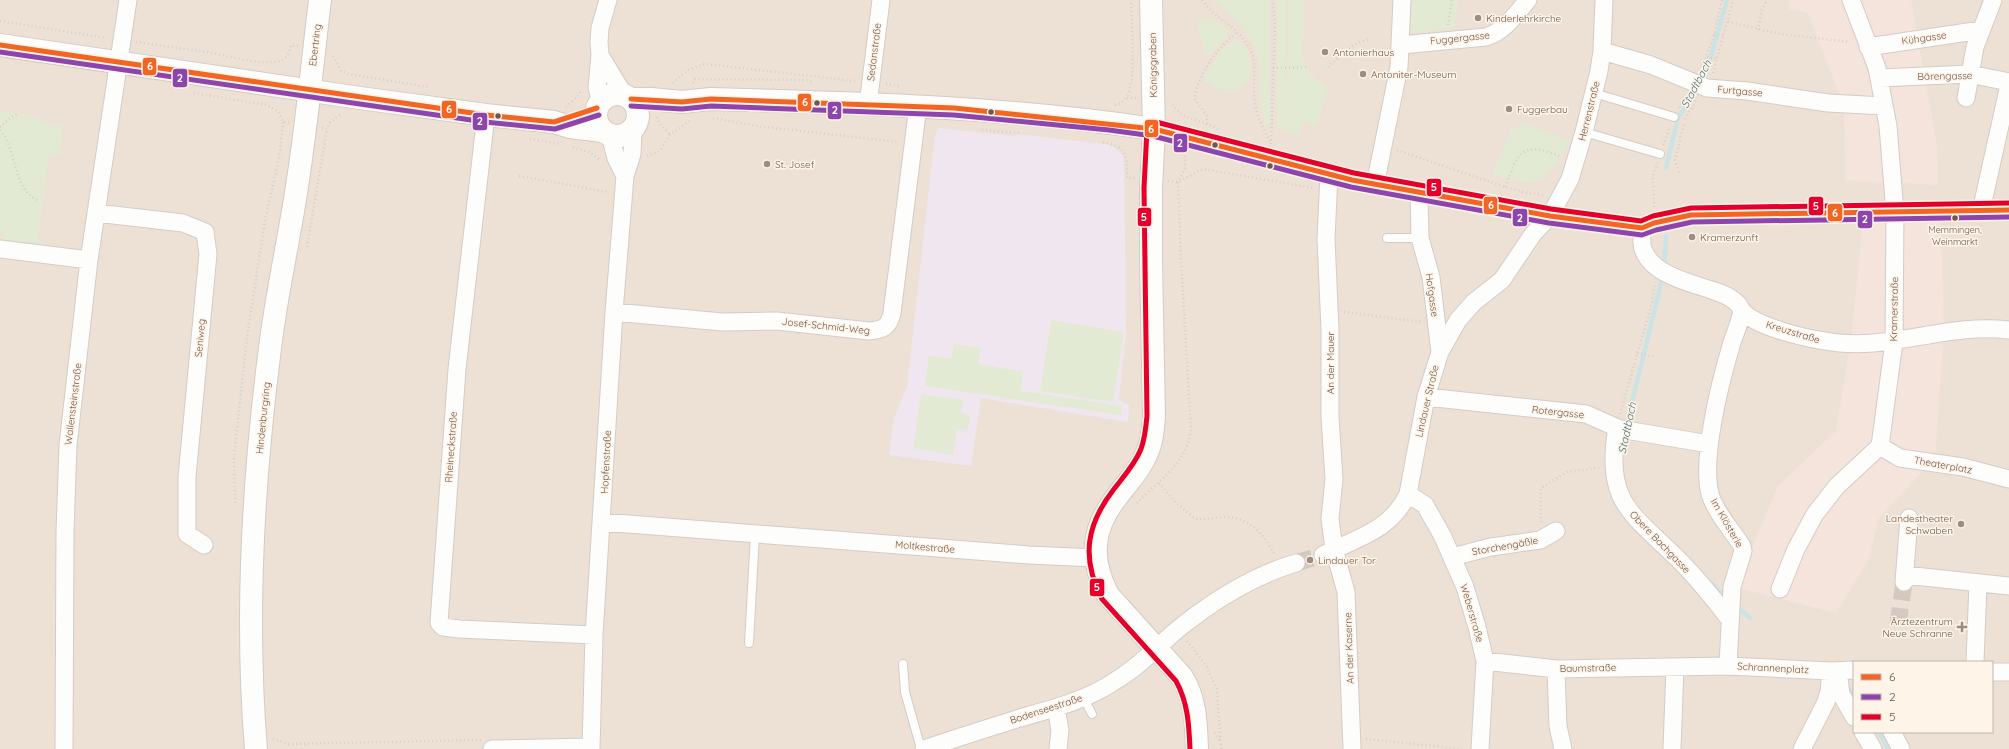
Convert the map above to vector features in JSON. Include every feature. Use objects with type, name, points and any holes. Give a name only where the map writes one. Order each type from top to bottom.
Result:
[{"type":"street","name":"Wallensteinstraße","points":[[64,749],[65,532],[68,445],[89,260],[128,0]]},
{"type":"street","name":"Ebertring","points":[[309,91],[320,0]]},
{"type":"street","points":[[608,0],[600,28],[600,55],[596,88],[599,104],[596,116],[598,124],[607,133],[624,156]]},
{"type":"street","name":"Sedanstraße","points":[[868,104],[881,0]]},
{"type":"street","name":"Königsgraben","points":[[1151,0],[1154,129],[1151,180],[1150,262],[1154,416],[1153,431],[1141,466],[1104,515],[1096,541],[1095,558],[1100,579],[1108,595],[1182,677],[1190,690],[1194,705],[1197,749]]},
{"type":"street","points":[[1375,184],[1397,74],[1401,45],[1402,0]]},
{"type":"street","name":"Fuggergasse","points":[[1401,45],[1495,34],[1503,29],[1528,0]]},
{"type":"street","name":"Herrenstraße","points":[[1550,216],[1562,197],[1570,180],[1594,93],[1602,51],[1604,0]]},
{"type":"street","name":"Kramerstraße","points":[[1852,0],[1880,78],[1890,142],[1895,213],[1894,342],[1880,446]]},
{"type":"street","points":[[1966,98],[1969,74],[1981,30],[1993,0]]},
{"type":"street","name":"Kühgasse","points":[[1868,44],[1981,30]]},
{"type":"street","points":[[0,45],[309,91],[486,115],[559,112],[599,104],[612,95],[651,99],[689,110]]},
{"type":"street","name":"Furtgasse","points":[[1602,51],[1651,65],[1702,86],[1828,103],[1884,106]]},
{"type":"street","points":[[600,55],[627,97],[636,106],[638,114],[635,125]]},
{"type":"street","name":"Bärengasse","points":[[1880,78],[1969,74],[2009,84]]},
{"type":"street","points":[[1980,211],[2009,84]]},
{"type":"street","name":"Hindenburgring","points":[[266,741],[252,637],[252,578],[259,459],[275,315],[295,199],[306,125],[309,91]]},
{"type":"street","points":[[559,112],[570,127],[618,136],[626,134],[635,125],[689,110],[711,99],[918,106],[1024,114],[1154,129],[1328,183],[1375,184],[1550,216],[1642,228],[1654,223],[1691,215],[1895,213],[2009,210]]},
{"type":"street","name":"Josef-Schmid-Weg","points":[[614,312],[722,322],[777,321],[869,331],[880,331],[886,328],[892,313],[918,106]]},
{"type":"street","name":"Rheineckstraße","points":[[486,115],[457,369],[439,623],[443,627],[459,629],[594,635]]},
{"type":"street","name":"Hopfenstraße","points":[[590,748],[594,635],[614,312],[625,176],[624,156],[635,125]]},
{"type":"street","name":"An der Mauer","points":[[1328,183],[1326,238],[1329,310],[1330,417],[1334,479],[1330,519],[1329,552]]},
{"type":"street","name":"Hofgasse","points":[[1419,192],[1420,238],[1431,277],[1440,352]]},
{"type":"street","name":"Seniweg","points":[[96,213],[183,223],[206,232],[208,254],[187,477],[187,534],[204,545]]},
{"type":"street","name":"Lindauer Straße","points":[[1329,552],[1365,536],[1387,523],[1401,506],[1408,494],[1426,397],[1440,352],[1458,320],[1474,302],[1502,280],[1533,234],[1550,216]]},
{"type":"street","name":"Kreuzstraße","points":[[1642,228],[1642,248],[1646,256],[1662,270],[1720,293],[1735,302],[1742,311],[1776,329],[1826,342],[1863,344],[1894,342],[1969,330],[2009,330]]},
{"type":"street","points":[[0,249],[89,260]]},
{"type":"street","name":"Im Klösterle","points":[[1728,666],[1733,584],[1743,551],[1742,546],[1723,520],[1711,494],[1708,469],[1710,444],[1727,359],[1742,311]]},
{"type":"street","name":"Rotergasse","points":[[1426,397],[1586,414],[1623,429],[1710,444]]},
{"type":"street","name":"Obere Bachgasse","points":[[1623,429],[1613,466],[1614,478],[1620,497],[1634,517],[1679,560],[1708,592],[1731,608]]},
{"type":"street","points":[[1780,589],[1796,549],[1815,514],[1837,486],[1880,446]]},
{"type":"street","name":"Theaterplatz","points":[[1880,446],[1900,458],[1963,467],[2009,479]]},
{"type":"street","name":"Weberstraße","points":[[1408,494],[1425,505],[1442,535],[1465,586],[1485,661],[1480,749]]},
{"type":"street","points":[[1909,518],[1904,579],[2009,586]]},
{"type":"street","name":"Moltkestraße","points":[[602,522],[1029,555],[1095,558]]},
{"type":"street","name":"Storchengäßle","points":[[1452,558],[1491,547],[1540,540],[1556,532]]},
{"type":"street","name":"An der Kaserne","points":[[1329,552],[1346,592],[1352,743]]},
{"type":"street","points":[[1156,649],[1178,629],[1231,591],[1252,580],[1296,563]]},
{"type":"street","points":[[1974,661],[1978,583]]},
{"type":"street","name":"Bodenseestraße","points":[[924,749],[1056,708],[1083,697],[1114,682],[1141,663],[1156,649]]},
{"type":"street","name":"Baumstraße","points":[[1485,661],[1556,669],[1683,667]]},
{"type":"street","name":"Schrannenplatz","points":[[1683,667],[1728,666],[1841,671]]},
{"type":"street","points":[[1672,749],[1683,667]]},
{"type":"street","points":[[1556,669],[1558,726],[1563,749]]},
{"type":"street","points":[[1841,671],[1841,694],[1853,715]]},
{"type":"street","points":[[1802,749],[1826,702],[1829,692],[1841,671]]},
{"type":"street","points":[[1993,672],[2009,672]]},
{"type":"street","points":[[1056,708],[1060,730],[1058,749]]},
{"type":"street","points":[[1864,733],[1873,749]]},
{"type":"street","points":[[1893,733],[1901,749]]},
{"type":"street","points":[[488,745],[590,748]]},
{"type":"lane","points":[[1594,93],[1674,117]]},
{"type":"lane","points":[[1584,132],[1660,154]]},
{"type":"lane","points":[[1387,238],[1420,238]]},
{"type":"lane","points":[[749,643],[755,534]]},
{"type":"lane","points":[[903,664],[905,692],[921,749]]},
{"type":"lane","points":[[1083,697],[1092,714]]},
{"type":"path","points":[[1127,98],[1130,91],[1132,70],[1131,0]]},
{"type":"path","points":[[1202,0],[1237,32],[1246,43],[1253,57],[1256,110],[1271,144]]},
{"type":"path","points":[[1271,144],[1275,27],[1273,0]]},
{"type":"path","points":[[1446,40],[1452,0]]},
{"type":"path","points":[[1679,172],[1675,160],[1685,120],[1717,59],[1733,0]]},
{"type":"path","points":[[1758,30],[1762,10],[1767,0]]},
{"type":"path","points":[[0,22],[263,62],[281,61],[290,52],[291,45],[333,53],[333,58],[337,66],[341,71],[349,74],[430,88]]},
{"type":"path","points":[[1728,22],[1758,30],[1868,44]]},
{"type":"path","points":[[1207,124],[1207,116],[1194,98],[1197,84],[1206,67],[1219,50],[1237,32]]},
{"type":"path","points":[[1714,34],[1724,36]]},
{"type":"path","points":[[1328,67],[1353,44],[1369,39]]},
{"type":"path","points":[[1707,57],[1717,59]]},
{"type":"path","points":[[667,86],[688,70],[705,64],[822,78],[888,84]]},
{"type":"path","points":[[1273,68],[1306,67]]},
{"type":"path","points":[[189,92],[267,105],[278,112],[283,122],[327,129]]},
{"type":"path","points":[[1168,100],[1174,109],[1182,115],[1224,129]]},
{"type":"path","points":[[568,146],[591,153],[604,164],[609,159],[624,156],[649,156],[660,151],[689,110]]},
{"type":"path","points":[[305,253],[327,129],[333,118],[342,113],[348,113]]},
{"type":"path","points":[[17,114],[11,117],[0,128],[10,145],[15,170],[24,188],[33,199],[39,201]]},
{"type":"path","points":[[709,117],[757,126],[914,143]]},
{"type":"path","points":[[979,130],[1022,133]]},
{"type":"path","points":[[526,139],[561,144]]},
{"type":"path","points":[[1096,140],[1115,144],[1126,155],[1127,178],[1178,182],[1203,169],[1267,180],[1328,183]]},
{"type":"path","points":[[1267,142],[1278,148]]},
{"type":"path","points":[[1383,145],[1505,187],[1523,192],[1562,197]]},
{"type":"path","points":[[1505,187],[1521,153],[1532,148],[1549,152]]},
{"type":"path","points":[[1267,180],[1268,174]]},
{"type":"path","points":[[519,176],[538,178],[613,193]]},
{"type":"path","points":[[1623,429],[1639,354],[1662,270]]},
{"type":"path","points":[[1329,310],[1429,323]]},
{"type":"path","points":[[1639,354],[1655,358]]},
{"type":"path","points":[[1540,540],[1541,488],[1567,472],[1613,466]]},
{"type":"path","points":[[1159,483],[1176,503],[1196,519],[1228,517],[1239,519],[1252,525],[1267,542],[1277,559]]},
{"type":"path","points":[[1195,651],[1207,667],[1217,689],[1221,749]]},
{"type":"path","points":[[266,741],[288,744],[488,745]]},
{"type":"path","points":[[1352,743],[1462,749]]},
{"type":"shaded area","points":[[0,0],[2009,0],[2009,749],[0,749]]},
{"type":"shaded area","points":[[1789,0],[1911,0],[1937,146],[1938,185],[1845,180],[1844,107],[1808,13],[1789,9]]},
{"type":"shaded area","points":[[939,128],[1013,136],[1018,134],[1112,145],[1124,156],[1126,332],[1119,400],[1129,405],[1128,422],[981,398],[971,466],[889,455],[894,418],[907,387],[935,135]]},
{"type":"shaded area","points":[[1941,218],[1944,331],[1935,458],[1879,518],[1869,559],[1836,613],[1735,587],[1778,486],[1836,431],[1851,340],[1863,220]]},
{"type":"green space","points":[[1213,0],[1269,0],[1270,125],[1265,126],[1260,101],[1259,61],[1255,47],[1239,23]]},
{"type":"green space","points":[[1277,0],[1287,0],[1285,114],[1282,130],[1277,127]]},
{"type":"green space","points":[[1289,0],[1304,0],[1303,22],[1305,23],[1302,54],[1303,61],[1311,74],[1328,89],[1316,125],[1304,120],[1298,135],[1283,130],[1286,114]]},
{"type":"green space","points":[[1410,0],[1458,0],[1454,28],[1410,33]]},
{"type":"green space","points":[[1210,18],[1221,23],[1228,31],[1225,39],[1211,55],[1207,54],[1205,51],[1198,31],[1198,23],[1200,20]]},
{"type":"green space","points":[[1236,39],[1243,45],[1251,63],[1248,81],[1242,87],[1234,91],[1223,90],[1208,83],[1204,79],[1205,75],[1223,49]]},
{"type":"green space","points":[[0,111],[42,118],[41,121],[48,122],[48,124],[63,126],[60,155],[49,154],[36,254],[2,249],[4,235],[0,234]]},
{"type":"green space","points":[[1522,122],[1569,141],[1554,167],[1540,180],[1521,182],[1492,175],[1512,127],[1519,130]]},
{"type":"green space","points":[[1051,320],[1124,332],[1113,402],[1040,391]]},
{"type":"green space","points":[[954,344],[981,348],[978,364],[1023,372],[1021,391],[1122,406],[1121,415],[925,386],[929,356],[951,359]]},
{"type":"green space","points":[[921,394],[963,400],[961,413],[970,415],[968,430],[957,429],[953,455],[913,448]]},
{"type":"waterway","name":"Stadtbach","points":[[1666,168],[1678,118],[1699,86],[1708,67],[1727,0]]},
{"type":"waterway","name":"Stadtbach","points":[[1664,268],[1666,237]]},
{"type":"waterway","name":"Stadtbach","points":[[1626,427],[1663,275]]},
{"type":"waterway","name":"Stadtbach","points":[[1710,582],[1727,599]]},
{"type":"waterway","name":"Stadtbach","points":[[1735,605],[1750,618]]},
{"type":"waterway","name":"Stadtbach","points":[[1880,733],[1888,749]]},
{"type":"tunnel","points":[[1296,563],[1323,555]]},
{"type":"tunnel","points":[[1898,625],[1904,582]]},
{"type":"transit line","name":"6","points":[[0,45],[486,115],[554,122],[597,108]]},
{"type":"transit line","name":"2","points":[[0,52],[485,122],[555,129],[599,115]]},
{"type":"transit line","name":"6","points":[[631,99],[682,102],[711,99],[954,108],[1154,129],[1352,180],[1550,216],[1642,228],[1654,223],[1691,215],[2009,210]]},
{"type":"transit line","name":"2","points":[[631,106],[682,109],[711,106],[954,115],[1109,130],[1153,136],[1351,187],[1549,223],[1642,235],[1656,230],[1692,222],[2009,217]]},
{"type":"transit line","name":"5","points":[[1190,749],[1185,706],[1176,681],[1102,599],[1095,584],[1089,556],[1092,529],[1097,516],[1114,489],[1136,460],[1142,445],[1146,428],[1144,188],[1147,129],[1150,123],[1156,122],[1354,173],[1551,209],[1641,221],[1653,216],[1691,208],[2009,203]]},
{"type":"place","name":"Kinderlehrkirche","points":[[1478,18]]},
{"type":"place","name":"Antonierhaus","points":[[1325,52]]},
{"type":"place","name":"Antoniter-Museum","points":[[1363,74]]},
{"type":"place","name":"Fuggerbau","points":[[1509,109]]},
{"type":"place","name":"St. Josef","points":[[767,164]]},
{"type":"place","name":"Memmingen, Weinmarkt","points":[[1955,218]]},
{"type":"place","name":"Kramerzunft","points":[[1692,237]]},
{"type":"place","name":"Landestheater Schwaben","points":[[1961,524]]},
{"type":"place","name":"Lindauer Tor","points":[[1310,560]]},
{"type":"place","name":"Ärztezentrum Neue Schranne","points":[[1962,627]]}]
